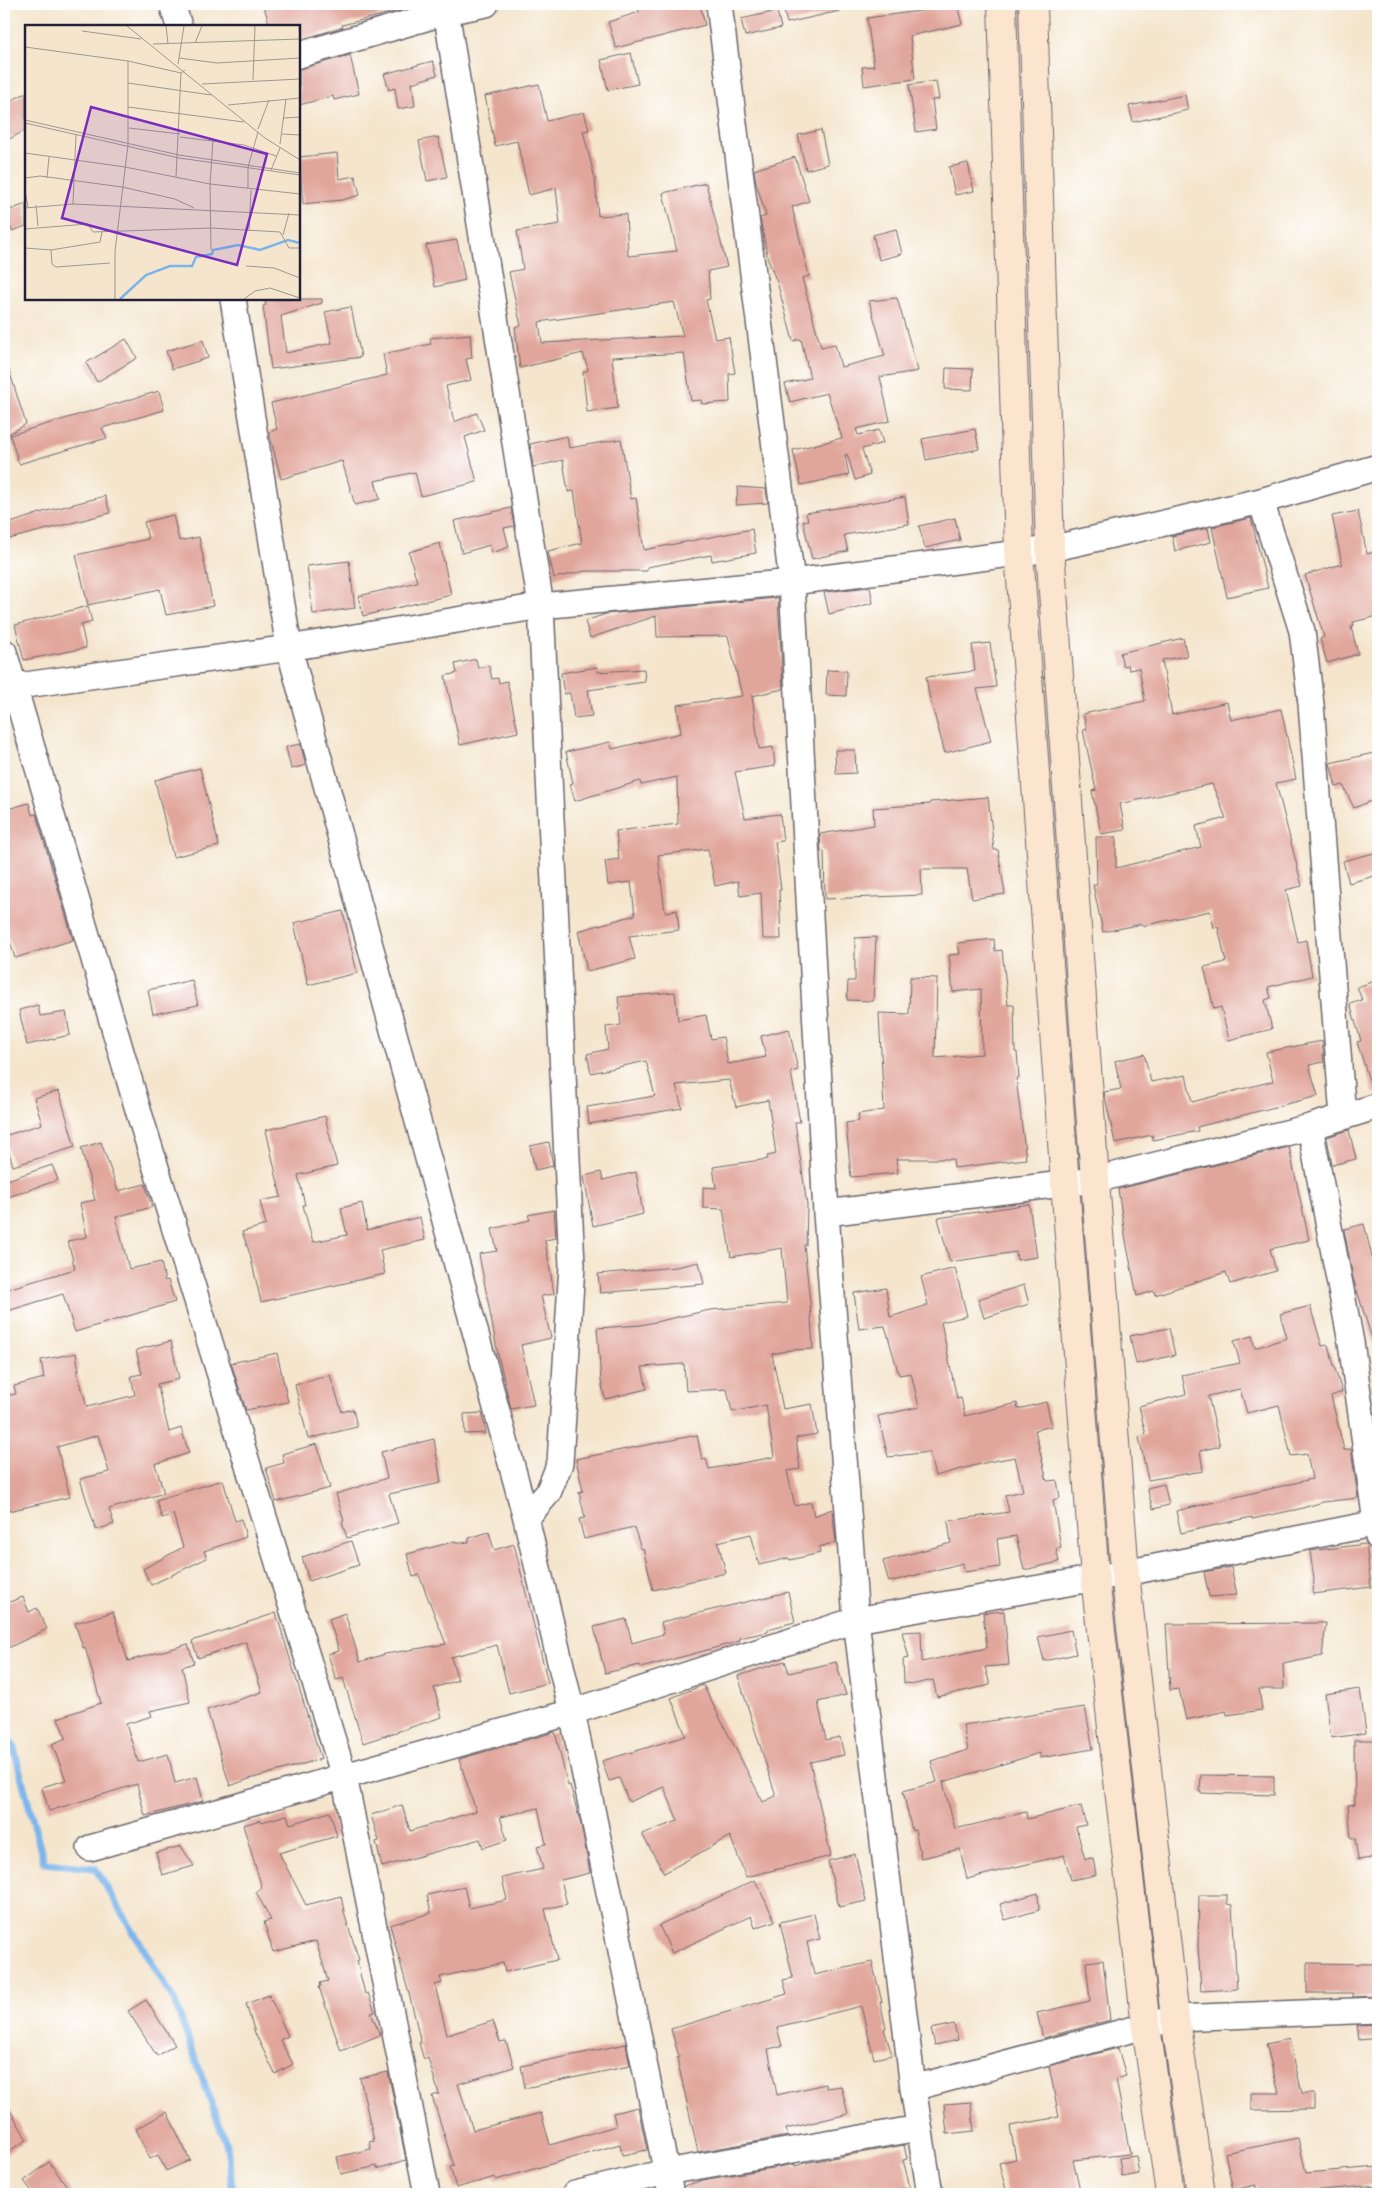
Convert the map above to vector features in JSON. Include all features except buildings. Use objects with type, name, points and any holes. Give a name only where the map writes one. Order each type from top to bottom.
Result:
[{"type":"street","points":[[172,4],[179,25]]},
{"type":"street","points":[[300,55],[445,8],[486,4]]},
{"type":"street","points":[[719,4],[792,582],[826,1212],[856,1620],[918,2128],[930,2194]]},
{"type":"street","points":[[1002,4],[1019,552],[1095,1578],[1146,2026],[1170,2194]]},
{"type":"street","points":[[1033,4],[1050,548],[1094,1180],[1125,1573],[1176,2018],[1201,2194]]},
{"type":"street","points":[[445,8],[540,606],[572,1265],[560,1463],[548,1493],[526,1518]]},
{"type":"street","points":[[233,300],[289,648],[526,1518],[572,1712],[668,2183]]},
{"type":"street","points":[[9,687],[289,648],[540,606],[792,582],[1050,548],[1261,500],[1378,466]]},
{"type":"street","points":[[1261,500],[1302,631],[1311,704],[1343,1117]]},
{"type":"street","points":[[4,652],[9,687],[344,1776],[427,2194]]},
{"type":"street","points":[[826,1212],[1094,1180],[1310,1127],[1378,1106]]},
{"type":"street","points":[[90,1848],[572,1712],[856,1620],[1377,1530],[1351,1342],[1310,1127]]},
{"type":"street","points":[[913,2088],[1176,2018],[1378,2010]]},
{"type":"street","points":[[575,2194],[668,2183],[918,2128]]},
{"type":"waterway","points":[[4,1735],[13,1745],[44,1863],[95,1868],[174,2000],[227,2146],[233,2194]]}]
